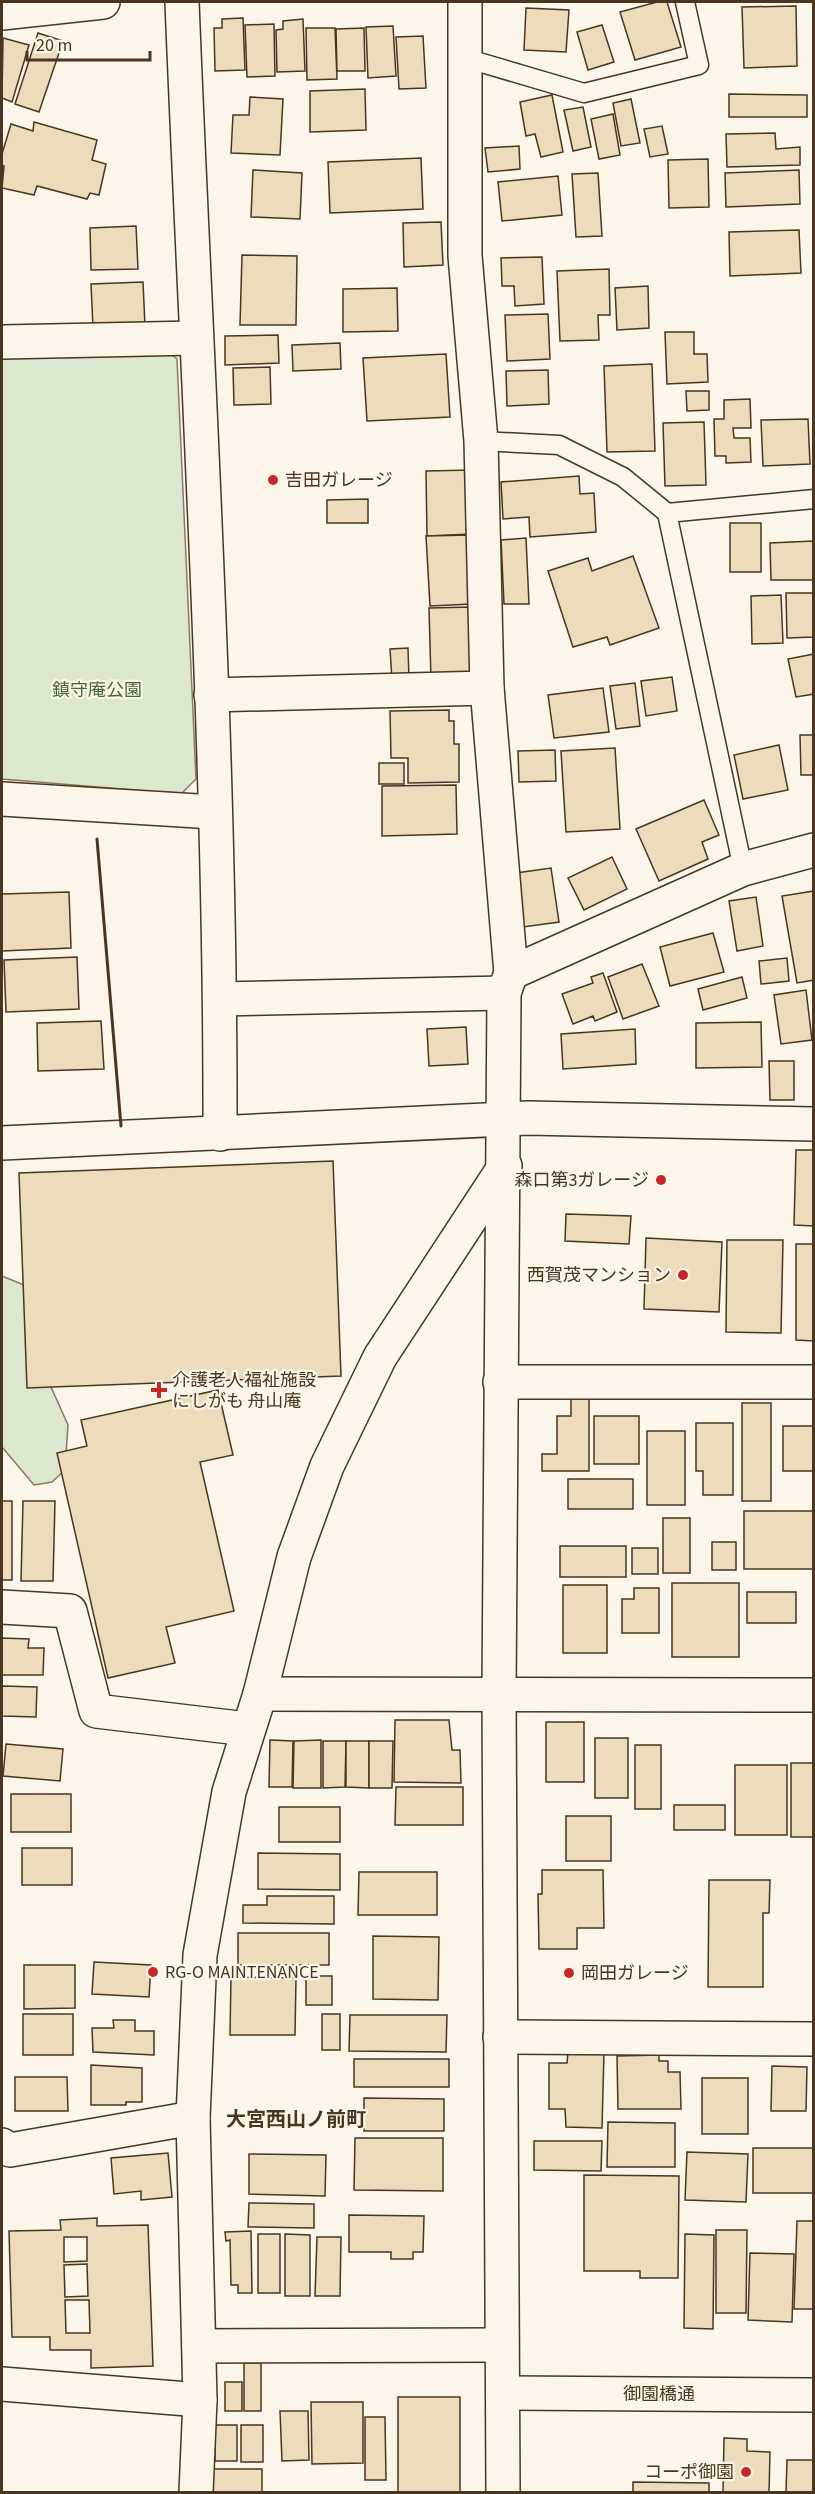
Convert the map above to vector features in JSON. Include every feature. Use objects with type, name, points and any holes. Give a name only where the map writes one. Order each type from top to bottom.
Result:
[{"type":"street","points":[[2,13],[103,2]]},
{"type":"street","points":[[182,2],[211,695],[220,999],[220,1134]]},
{"type":"street","points":[[465,2],[465,256],[481,441],[487,688],[508,983],[500,1382],[500,2345],[504,2393],[503,2493]]},
{"type":"street","points":[[2,342],[195,338]]},
{"type":"street","points":[[211,695],[487,688]]},
{"type":"street","points":[[2,799],[214,812]]},
{"type":"street","points":[[220,999],[508,983],[743,868],[813,850]]},
{"type":"street","points":[[2,1143],[504,1121],[528,1118],[813,1124]]},
{"type":"street","points":[[196,2493],[200,2400],[193,2118],[200,1954],[229,1792],[247,1729],[260,1694],[294,1557],[327,1466],[380,1357],[505,1166]]},
{"type":"street","points":[[500,1382],[813,1382]]},
{"type":"street","points":[[2,1607],[70,1611],[96,1712],[247,1729]]},
{"type":"street","points":[[260,1694],[813,1695]]},
{"type":"street","points":[[500,2037],[813,2039]]},
{"type":"street","points":[[2,2145],[10,2150],[193,2118]]},
{"type":"street","points":[[199,2346],[500,2345]]},
{"type":"street","points":[[2,2384],[200,2400]]},
{"type":"street","name":"御園橋通","points":[[504,2393],[813,2395]]},
{"type":"lane","points":[[465,58],[584,93],[699,65],[685,2]]},
{"type":"lane","points":[[481,441],[559,445],[623,477],[667,513],[743,868]]},
{"type":"lane","points":[[667,513],[813,499]]},
{"type":"green space","name":"鎮守庵公園","points":[[160,345],[177,359],[196,779],[181,794],[2,779],[2,352]]},
{"type":"green space","points":[[2,1276],[41,1292],[42,1367],[68,1425],[65,1470],[52,1482],[34,1485],[2,1447]]},
{"type":"building","points":[[657,2],[667,2],[681,47],[635,60],[620,12]]},
{"type":"building","points":[[796,6],[797,66],[744,68],[742,7]]},
{"type":"building","points":[[526,8],[569,10],[566,52],[524,50]]},
{"type":"building","points":[[243,18],[245,70],[215,71],[214,28],[222,28],[222,19]]},
{"type":"building","points":[[303,19],[305,71],[277,72],[276,30],[283,29],[283,21]]},
{"type":"building","points":[[274,24],[275,76],[247,77],[245,25]]},
{"type":"building","points":[[602,25],[614,62],[588,70],[577,32]]},
{"type":"building","points":[[393,26],[396,76],[368,78],[366,27]]},
{"type":"building","points":[[306,28],[335,28],[337,79],[307,80]]},
{"type":"building","points":[[364,28],[365,71],[337,71],[336,29]]},
{"type":"building","points":[[38,33],[63,41],[39,112],[15,104]]},
{"type":"building","points":[[423,36],[426,88],[399,89],[396,37]]},
{"type":"building","points":[[3,38],[29,45],[12,102],[2,98]]},
{"type":"building","points":[[365,89],[366,130],[310,132],[310,91]]},
{"type":"building","points":[[729,94],[807,95],[807,117],[729,117]]},
{"type":"building","points":[[552,95],[563,152],[541,157],[535,134],[526,136],[520,102]]},
{"type":"building","points":[[250,97],[283,99],[280,155],[231,153],[233,115],[249,115]]},
{"type":"building","points":[[631,99],[640,143],[621,146],[613,103]]},
{"type":"building","points":[[583,107],[591,147],[573,151],[564,110]]},
{"type":"building","points":[[613,114],[620,155],[599,159],[591,119]]},
{"type":"building","points":[[34,122],[97,140],[92,160],[106,164],[99,195],[90,193],[87,199],[37,186],[34,195],[2,188],[4,166],[2,165],[2,154],[11,124],[33,131]]},
{"type":"building","points":[[662,126],[668,154],[650,157],[644,129]]},
{"type":"building","points":[[775,133],[776,149],[800,147],[800,165],[727,167],[726,134]]},
{"type":"building","points":[[519,146],[520,169],[488,172],[485,148]]},
{"type":"building","points":[[421,158],[423,209],[330,213],[328,162]]},
{"type":"building","points":[[708,159],[709,207],[669,208],[668,160]]},
{"type":"building","points":[[253,170],[302,173],[300,219],[251,217]]},
{"type":"building","points":[[799,170],[800,204],[726,207],[725,173]]},
{"type":"building","points":[[598,173],[602,236],[576,237],[572,174]]},
{"type":"building","points":[[558,176],[562,215],[502,221],[498,182]]},
{"type":"building","points":[[441,222],[443,265],[404,267],[403,223]]},
{"type":"building","points":[[136,226],[138,269],[91,270],[90,228]]},
{"type":"building","points":[[799,230],[801,273],[730,276],[729,232]]},
{"type":"building","points":[[242,255],[297,256],[296,325],[240,325]]},
{"type":"building","points":[[542,257],[544,304],[515,306],[514,286],[502,286],[501,258]]},
{"type":"building","points":[[609,269],[610,315],[598,315],[599,340],[560,341],[557,271]]},
{"type":"building","points":[[143,282],[145,326],[93,328],[91,284]]},
{"type":"building","points":[[648,286],[649,328],[617,330],[615,288]]},
{"type":"building","points":[[397,288],[398,331],[343,332],[343,289]]},
{"type":"building","points":[[548,314],[550,359],[507,361],[505,315]]},
{"type":"building","points":[[665,332],[694,332],[694,354],[707,354],[708,382],[667,384]]},
{"type":"building","points":[[278,335],[279,363],[225,365],[225,336]]},
{"type":"building","points":[[340,343],[341,369],[293,371],[292,345]]},
{"type":"building","points":[[446,354],[450,417],[367,421],[363,358]]},
{"type":"building","points":[[652,364],[655,451],[607,452],[604,366]]},
{"type":"building","points":[[270,367],[271,404],[234,405],[233,368]]},
{"type":"building","points":[[548,370],[549,404],[507,406],[506,371]]},
{"type":"building","points":[[686,391],[709,391],[709,410],[687,411]]},
{"type":"building","points":[[750,399],[751,428],[733,428],[734,438],[750,438],[751,462],[726,463],[726,456],[715,456],[714,419],[724,419],[724,400]]},
{"type":"building","points":[[808,419],[810,464],[763,466],[761,420]]},
{"type":"building","points":[[704,422],[706,485],[665,486],[663,423]]},
{"type":"building","points":[[472,470],[473,534],[427,536],[426,471]]},
{"type":"building","points":[[579,476],[580,494],[594,493],[596,532],[530,537],[529,517],[503,519],[501,482]]},
{"type":"building","points":[[368,499],[368,523],[327,523],[327,500]]},
{"type":"building","points":[[730,523],[761,523],[761,572],[730,572]]},
{"type":"building","points":[[470,535],[472,604],[430,606],[426,536]]},
{"type":"building","points":[[526,538],[529,604],[504,604],[501,540]]},
{"type":"building","points":[[814,541],[814,580],[771,580],[770,543]]},
{"type":"building","points":[[633,556],[659,628],[610,645],[607,637],[573,647],[548,571],[588,558],[592,571]]},
{"type":"building","points":[[786,593],[814,593],[814,637],[787,638]]},
{"type":"building","points":[[781,595],[783,643],[752,644],[751,596]]},
{"type":"building","points":[[472,607],[475,678],[431,680],[429,608]]},
{"type":"building","points":[[408,648],[409,679],[392,680],[390,649]]},
{"type":"building","points":[[814,654],[814,694],[796,697],[788,659]]},
{"type":"building","points":[[672,677],[677,711],[646,716],[641,681]]},
{"type":"building","points":[[635,683],[640,726],[616,729],[610,686]]},
{"type":"building","points":[[603,688],[609,732],[554,738],[548,695]]},
{"type":"building","points":[[449,710],[449,721],[454,721],[454,744],[459,744],[459,782],[408,783],[408,758],[391,758],[390,711]]},
{"type":"building","points":[[800,735],[814,735],[814,775],[801,775]]},
{"type":"building","points":[[779,745],[788,790],[743,799],[734,755]]},
{"type":"building","points":[[615,748],[620,829],[566,832],[561,751]]},
{"type":"building","points":[[555,750],[556,781],[519,782],[518,751]]},
{"type":"building","points":[[379,763],[404,763],[404,784],[379,784]]},
{"type":"building","points":[[456,785],[457,834],[382,836],[382,786]]},
{"type":"building","points":[[704,800],[719,835],[702,842],[708,859],[659,881],[636,829]]},
{"type":"building","points":[[612,857],[627,889],[584,910],[568,878]]},
{"type":"building","points":[[551,868],[559,922],[523,927],[516,873]]},
{"type":"building","points":[[814,891],[814,980],[797,983],[782,896]]},
{"type":"building","points":[[69,892],[71,948],[2,951],[2,894]]},
{"type":"building","points":[[756,897],[763,946],[737,951],[729,901]]},
{"type":"building","points":[[713,933],[724,972],[670,986],[660,947]]},
{"type":"building","points":[[77,957],[79,1009],[6,1012],[4,960]]},
{"type":"building","points":[[787,958],[789,981],[761,984],[759,961]]},
{"type":"building","points":[[642,964],[659,1006],[623,1019],[608,977]]},
{"type":"building","points":[[603,973],[617,1012],[595,1021],[593,1016],[573,1024],[562,994],[593,983],[591,977]]},
{"type":"building","points":[[742,977],[747,998],[703,1010],[698,989]]},
{"type":"building","points":[[806,990],[812,1040],[781,1044],[774,995]]},
{"type":"building","points":[[101,1021],[104,1069],[38,1071],[37,1023]]},
{"type":"building","points":[[761,1022],[762,1067],[696,1068],[696,1023]]},
{"type":"building","points":[[466,1027],[468,1064],[429,1066],[427,1029]]},
{"type":"building","points":[[635,1029],[636,1064],[563,1069],[561,1034]]},
{"type":"building","points":[[769,1061],[794,1061],[794,1100],[770,1100]]},
{"type":"building","points":[[796,1150],[814,1150],[814,1226],[794,1225]]},
{"type":"building","points":[[333,1161],[341,1376],[27,1388],[19,1173]]},
{"type":"building","points":[[566,1214],[631,1216],[629,1244],[565,1241]]},
{"type":"building","name":"西賀茂マンション","points":[[646,1238],[722,1242],[719,1312],[644,1309]]},
{"type":"building","points":[[727,1240],[783,1240],[781,1333],[726,1332]]},
{"type":"building","points":[[796,1244],[814,1244],[814,1341],[796,1340]]},
{"type":"building","points":[[218,1390],[233,1455],[200,1462],[234,1611],[166,1627],[175,1663],[108,1678],[57,1453],[87,1446],[81,1420]]},
{"type":"building","points":[[571,1393],[589,1393],[589,1471],[542,1471],[542,1454],[557,1454],[557,1416],[571,1416]]},
{"type":"building","points":[[742,1403],[771,1403],[771,1501],[742,1501]]},
{"type":"building","points":[[594,1416],[639,1416],[639,1464],[594,1464]]},
{"type":"building","points":[[696,1423],[733,1423],[733,1495],[703,1495],[703,1471],[696,1471]]},
{"type":"building","points":[[783,1426],[814,1426],[814,1471],[783,1471]]},
{"type":"building","points":[[647,1431],[685,1431],[685,1505],[647,1505]]},
{"type":"building","points":[[568,1479],[633,1479],[633,1509],[568,1509]]},
{"type":"building","points":[[2,1501],[12,1501],[12,1580],[2,1580]]},
{"type":"building","points":[[23,1501],[55,1501],[53,1581],[21,1581]]},
{"type":"building","points":[[744,1511],[814,1511],[814,1569],[744,1569]]},
{"type":"building","points":[[663,1518],[690,1518],[690,1573],[663,1573]]},
{"type":"building","points":[[712,1542],[736,1542],[736,1570],[712,1570]]},
{"type":"building","points":[[560,1546],[626,1546],[626,1577],[560,1577]]},
{"type":"building","points":[[632,1548],[658,1548],[658,1574],[632,1574]]},
{"type":"building","points":[[672,1583],[739,1583],[739,1657],[672,1657]]},
{"type":"building","points":[[563,1585],[607,1585],[607,1653],[563,1653]]},
{"type":"building","points":[[634,1588],[659,1588],[659,1633],[622,1633],[622,1599],[634,1599]]},
{"type":"building","points":[[747,1592],[796,1592],[796,1623],[747,1623]]},
{"type":"building","points":[[2,1638],[29,1639],[28,1648],[44,1648],[43,1675],[2,1675]]},
{"type":"building","points":[[2,1686],[37,1687],[36,1717],[2,1716]]},
{"type":"building","points":[[395,1720],[449,1720],[452,1750],[460,1750],[461,1783],[394,1782]]},
{"type":"building","points":[[546,1722],[584,1722],[584,1782],[546,1782]]},
{"type":"building","points":[[595,1738],[628,1738],[628,1798],[595,1798]]},
{"type":"building","points":[[270,1740],[293,1741],[292,1787],[269,1787]]},
{"type":"building","points":[[321,1740],[321,1788],[293,1788],[294,1741]]},
{"type":"building","points":[[323,1741],[346,1741],[345,1787],[323,1788]]},
{"type":"building","points":[[346,1741],[369,1741],[369,1788],[346,1787]]},
{"type":"building","points":[[369,1741],[393,1741],[392,1788],[369,1788]]},
{"type":"building","points":[[6,1744],[63,1749],[60,1781],[3,1776]]},
{"type":"building","points":[[635,1745],[661,1745],[661,1809],[635,1809]]},
{"type":"building","points":[[791,1763],[814,1763],[814,1837],[791,1837]]},
{"type":"building","points":[[735,1765],[787,1765],[787,1835],[735,1835]]},
{"type":"building","points":[[396,1787],[463,1787],[463,1825],[395,1825]]},
{"type":"building","points":[[11,1794],[71,1794],[71,1832],[11,1832]]},
{"type":"building","points":[[674,1805],[725,1805],[725,1830],[674,1830]]},
{"type":"building","points":[[279,1807],[340,1807],[340,1842],[279,1842]]},
{"type":"building","points":[[566,1816],[611,1816],[611,1861],[566,1861]]},
{"type":"building","points":[[22,1848],[72,1848],[72,1885],[22,1885]]},
{"type":"building","points":[[258,1853],[340,1854],[340,1890],[258,1889]]},
{"type":"building","points":[[542,1870],[603,1870],[604,1928],[577,1928],[577,1949],[539,1949],[538,1894],[542,1894]]},
{"type":"building","points":[[359,1872],[437,1872],[437,1915],[358,1915]]},
{"type":"building","points":[[709,1880],[770,1880],[769,1913],[763,1913],[763,1987],[708,1987]]},
{"type":"building","points":[[267,1896],[334,1896],[334,1924],[243,1923],[243,1905],[267,1905]]},
{"type":"building","points":[[238,1933],[329,1933],[329,1965],[238,1965]]},
{"type":"building","points":[[373,1936],[439,1937],[438,2000],[373,1999]]},
{"type":"building","points":[[94,1962],[151,1965],[149,1997],[92,1994]]},
{"type":"building","points":[[24,1965],[75,1965],[75,2008],[24,2009]]},
{"type":"building","points":[[306,1976],[332,1976],[332,2005],[306,2005]]},
{"type":"building","points":[[231,1977],[296,1978],[295,2035],[230,2035]]},
{"type":"building","points":[[23,2014],[73,2014],[73,2055],[23,2055]]},
{"type":"building","points":[[322,2014],[340,2014],[340,2050],[322,2050]]},
{"type":"building","points":[[350,2015],[447,2015],[446,2052],[349,2051]]},
{"type":"building","points":[[113,2020],[135,2020],[135,2031],[154,2031],[154,2055],[93,2052],[92,2028],[114,2028]]},
{"type":"building","points":[[568,2052],[604,2052],[602,2128],[566,2127],[565,2109],[549,2109],[549,2063],[567,2063]]},
{"type":"building","points":[[659,2055],[659,2061],[668,2061],[668,2072],[680,2072],[681,2109],[618,2109],[617,2056]]},
{"type":"building","points":[[354,2059],[449,2059],[449,2087],[354,2087]]},
{"type":"building","points":[[91,2065],[142,2068],[142,2102],[126,2102],[126,2105],[91,2105]]},
{"type":"building","points":[[772,2066],[807,2067],[806,2111],[771,2111]]},
{"type":"building","points":[[15,2077],[67,2077],[68,2111],[15,2111]]},
{"type":"building","points":[[702,2078],[748,2078],[748,2134],[702,2134]]},
{"type":"building","points":[[364,2098],[444,2099],[444,2131],[364,2131]]},
{"type":"building","points":[[608,2122],[675,2123],[675,2167],[607,2167]]},
{"type":"building","points":[[355,2138],[443,2138],[443,2191],[354,2190]]},
{"type":"building","points":[[534,2141],[602,2141],[601,2171],[534,2170]]},
{"type":"building","points":[[753,2148],[814,2148],[814,2193],[753,2193]]},
{"type":"building","points":[[687,2152],[748,2154],[746,2202],[685,2200]]},
{"type":"building","points":[[168,2153],[172,2197],[141,2200],[141,2191],[114,2194],[111,2158]]},
{"type":"building","points":[[249,2154],[326,2155],[325,2196],[249,2194]]},
{"type":"building","points":[[584,2175],[679,2176],[678,2278],[640,2278],[640,2271],[584,2271]]},
{"type":"building","points":[[249,2203],[314,2204],[314,2228],[248,2227]]},
{"type":"building","points":[[349,2215],[424,2216],[423,2252],[413,2252],[413,2259],[391,2259],[391,2252],[349,2252]]},
{"type":"building","points":[[97,2218],[97,2226],[148,2225],[153,2366],[91,2368],[91,2350],[50,2350],[50,2337],[12,2337],[9,2231],[61,2230],[60,2220]],"holes":[[[64,2237],[87,2237],[87,2261],[64,2262]],[[87,2264],[88,2296],[65,2297],[64,2265]],[[65,2300],[89,2300],[90,2333],[66,2333]]]},
{"type":"building","points":[[797,2221],[814,2221],[814,2309],[794,2309]]},
{"type":"building","points":[[716,2230],[747,2230],[746,2313],[716,2313]]},
{"type":"building","points":[[251,2231],[252,2293],[238,2293],[238,2285],[231,2285],[230,2240],[226,2241],[225,2232]]},
{"type":"building","points":[[258,2234],[280,2234],[280,2293],[258,2293]]},
{"type":"building","points":[[285,2234],[310,2235],[310,2296],[285,2296]]},
{"type":"building","points":[[685,2234],[714,2235],[713,2329],[684,2328]]},
{"type":"building","points":[[317,2237],[341,2237],[340,2296],[315,2296]]},
{"type":"building","points":[[750,2253],[794,2254],[792,2322],[748,2320]]},
{"type":"building","points":[[244,2363],[261,2363],[261,2411],[244,2411]]},
{"type":"building","points":[[225,2382],[242,2382],[242,2411],[225,2411]]},
{"type":"building","points":[[398,2397],[460,2397],[460,2492],[398,2492]]},
{"type":"building","points":[[311,2402],[363,2402],[363,2463],[312,2464]]},
{"type":"building","points":[[280,2411],[308,2411],[309,2460],[282,2461]]},
{"type":"building","points":[[365,2417],[385,2417],[386,2480],[365,2480]]},
{"type":"building","points":[[215,2425],[237,2425],[237,2461],[215,2461]]},
{"type":"building","points":[[241,2425],[263,2425],[263,2462],[241,2462]]},
{"type":"building","name":"コーポ御園","points":[[724,2438],[747,2439],[747,2451],[770,2452],[769,2492],[723,2492]]},
{"type":"building","points":[[787,2460],[814,2460],[814,2492],[786,2492]]},
{"type":"building","points":[[206,2469],[262,2469],[262,2492],[206,2492]]},
{"type":"building","points":[[633,2482],[709,2483],[709,2492],[633,2492]]},
{"type":"wall","points":[[97,839],[121,1126]]},
{"type":"place","name":"吉田ガレージ","points":[[273,480]]},
{"type":"place","name":"森口第3ガレージ","points":[[661,1180]]},
{"type":"place","name":"西賀茂マンション","points":[[683,1275]]},
{"type":"place","name":"介護老人福祉施設 にしがも 舟山庵","points":[[159,1390]]},
{"type":"place","name":"RG-O MAINTENANCE","points":[[153,1972]]},
{"type":"place","name":"岡田ガレージ","points":[[569,1973]]},
{"type":"place","name":"コーポ御園","points":[[746,2472]]},
{"type":"district","name":"大宮西山ノ前町","points":[[296,2119]]}]
